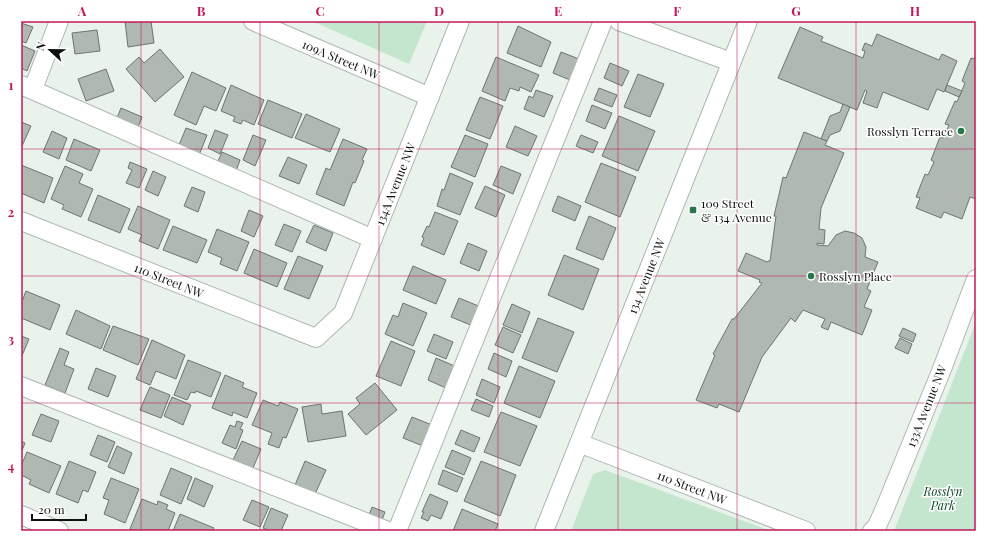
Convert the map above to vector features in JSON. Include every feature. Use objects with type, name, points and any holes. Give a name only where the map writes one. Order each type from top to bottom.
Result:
[{"type":"street","points":[[59,21],[27,87],[373,239]]},
{"type":"street","name":"109A Street NW","points":[[253,21],[430,97]]},
{"type":"street","name":"134A Avenue NW","points":[[316,338],[343,313],[460,21]]},
{"type":"street","points":[[397,531],[603,21]]},
{"type":"street","points":[[619,21],[731,62]]},
{"type":"street","name":"134 Avenue NW","points":[[544,531],[748,21]]},
{"type":"street","name":"110 Street NW","points":[[21,222],[316,338]]},
{"type":"street","name":"133A Avenue NW","points":[[872,531],[877,526],[885,508],[942,368],[976,279]]},
{"type":"street","points":[[21,386],[388,531]]},
{"type":"street","name":"110 Street NW","points":[[579,443],[806,531]]},
{"type":"street","points":[[21,515],[59,531]]},
{"type":"green space","points":[[312,21],[427,21],[409,64]]},
{"type":"green space","name":"Rosslyn Park","points":[[976,322],[976,531],[894,531]]},
{"type":"green space","points":[[605,470],[771,531],[571,531],[593,474]]},
{"type":"building","points":[[125,21],[151,21],[154,43],[128,47]]},
{"type":"building","points":[[21,23],[33,27],[26,43],[21,41]]},
{"type":"building","points":[[518,26],[551,42],[541,67],[507,53]]},
{"type":"building","points":[[800,27],[823,37],[821,41],[863,58],[865,51],[862,50],[865,43],[872,46],[877,34],[939,60],[942,54],[957,61],[944,92],[937,89],[928,110],[883,92],[877,108],[863,103],[867,91],[865,90],[857,110],[778,78]]},
{"type":"building","points":[[97,30],[100,51],[75,54],[72,33]]},
{"type":"building","points":[[21,45],[35,51],[27,71],[21,68]]},
{"type":"building","points":[[160,49],[184,77],[155,102],[126,69],[139,57],[144,63]]},
{"type":"building","points":[[561,52],[579,59],[570,80],[553,73]]},
{"type":"building","name":"Rosslyn Terrace","points":[[976,55],[976,199],[970,197],[962,219],[944,212],[941,218],[916,208],[920,198],[916,197],[925,174],[928,175],[934,162],[931,160],[940,137],[943,138],[949,125],[945,124],[965,83],[962,81],[971,58],[974,59]]},
{"type":"building","points":[[496,57],[539,75],[531,92],[520,87],[519,91],[510,88],[505,101],[482,91]]},
{"type":"building","points":[[610,63],[629,71],[622,86],[604,78]]},
{"type":"building","points":[[106,69],[114,91],[86,101],[78,79]]},
{"type":"building","points":[[192,72],[226,88],[216,111],[204,106],[196,125],[174,115]]},
{"type":"building","points":[[638,74],[664,84],[650,117],[624,107]]},
{"type":"building","points":[[231,85],[264,100],[254,125],[243,120],[241,124],[233,121],[235,117],[221,111]]},
{"type":"building","points":[[947,85],[962,91],[959,97],[945,91]]},
{"type":"building","points":[[599,88],[617,95],[612,107],[594,100]]},
{"type":"building","points":[[536,90],[553,96],[544,117],[524,109],[529,96],[533,98]]},
{"type":"building","points":[[480,97],[503,106],[490,139],[466,130]]},
{"type":"building","points":[[268,100],[302,114],[292,138],[258,124]]},
{"type":"building","points":[[843,104],[850,107],[840,131],[830,135],[827,141],[821,139],[830,116],[840,112]]},
{"type":"building","points":[[592,105],[612,113],[605,129],[586,121]]},
{"type":"building","points":[[121,108],[142,117],[136,132],[115,123]]},
{"type":"building","points":[[306,114],[340,129],[330,152],[295,138]]},
{"type":"building","points":[[619,116],[655,131],[638,171],[602,156]]},
{"type":"building","points":[[21,122],[31,126],[22,146],[21,146]]},
{"type":"building","points":[[515,126],[537,136],[528,156],[506,147]]},
{"type":"building","points":[[186,128],[207,135],[198,158],[177,150]]},
{"type":"building","points":[[215,130],[228,135],[220,154],[208,148]]},
{"type":"building","points":[[52,131],[67,138],[59,159],[43,152]]},
{"type":"building","name":"Rosslyn Place","points":[[804,132],[827,141],[825,145],[844,153],[821,208],[819,229],[825,230],[824,244],[817,243],[817,245],[828,246],[836,235],[845,231],[854,233],[862,238],[866,247],[865,257],[878,262],[867,289],[871,291],[864,307],[872,310],[862,335],[831,322],[828,330],[821,327],[825,319],[803,310],[795,322],[791,318],[762,357],[739,412],[719,404],[717,408],[696,400],[715,355],[713,354],[732,319],[734,319],[762,283],[759,282],[760,280],[738,271],[746,253],[767,262],[770,261],[776,216],[774,216],[783,177],[786,178]]},
{"type":"building","points":[[253,135],[266,140],[255,166],[243,160]]},
{"type":"building","points":[[465,135],[488,144],[475,177],[451,167]]},
{"type":"building","points":[[581,135],[598,142],[593,153],[576,146]]},
{"type":"building","points":[[74,139],[100,150],[91,171],[66,160]]},
{"type":"building","points":[[343,139],[367,149],[362,160],[364,161],[355,183],[353,182],[344,206],[316,194],[326,168],[330,170]]},
{"type":"building","points":[[222,152],[240,160],[235,174],[216,166]]},
{"type":"building","points":[[288,157],[307,165],[299,184],[279,176]]},
{"type":"building","points":[[130,162],[147,169],[139,188],[126,183],[132,170],[128,168]]},
{"type":"building","points":[[601,163],[636,177],[620,217],[585,202]]},
{"type":"building","points":[[21,165],[53,178],[44,203],[21,193]]},
{"type":"building","points":[[65,166],[83,174],[79,183],[93,189],[81,217],[62,209],[64,205],[51,199]]},
{"type":"building","points":[[501,166],[521,174],[513,194],[493,185]]},
{"type":"building","points":[[153,171],[166,177],[158,196],[145,190]]},
{"type":"building","points":[[450,173],[473,183],[460,215],[437,206],[442,189],[444,190]]},
{"type":"building","points":[[485,186],[505,195],[496,217],[475,208]]},
{"type":"building","points":[[192,187],[205,192],[198,212],[184,206]]},
{"type":"building","points":[[98,195],[130,209],[120,233],[88,220]]},
{"type":"building","points":[[558,196],[581,206],[575,221],[552,211]]},
{"type":"building","points":[[138,206],[170,220],[158,249],[139,241],[142,235],[128,229]]},
{"type":"building","points":[[249,210],[263,216],[254,237],[241,231]]},
{"type":"building","points":[[435,212],[458,221],[444,255],[421,245],[424,238],[422,237],[427,226],[429,227]]},
{"type":"building","points":[[589,216],[616,228],[603,260],[576,249]]},
{"type":"building","points":[[284,224],[301,231],[292,252],[275,245]]},
{"type":"building","points":[[314,225],[333,233],[326,251],[306,242]]},
{"type":"building","points":[[173,226],[207,240],[197,263],[163,250]]},
{"type":"building","points":[[217,229],[249,242],[237,271],[220,264],[222,258],[208,252]]},
{"type":"building","points":[[468,243],[487,251],[479,271],[460,263]]},
{"type":"building","points":[[254,249],[287,263],[277,287],[244,273]]},
{"type":"building","points":[[564,255],[599,269],[583,310],[548,295]]},
{"type":"building","points":[[298,256],[323,266],[309,299],[284,289]]},
{"type":"building","points":[[413,266],[446,280],[436,304],[403,290]]},
{"type":"building","points":[[26,291],[60,305],[50,330],[21,318],[21,304]]},
{"type":"building","points":[[459,298],[481,307],[473,326],[451,317]]},
{"type":"building","points":[[403,303],[427,313],[413,346],[385,334],[393,315],[398,317]]},
{"type":"building","points":[[512,304],[530,312],[522,333],[503,325]]},
{"type":"building","points":[[76,310],[110,326],[101,349],[66,334]]},
{"type":"building","points":[[538,318],[574,332],[557,372],[522,358]]},
{"type":"building","points":[[113,326],[149,339],[138,365],[103,350]]},
{"type":"building","points":[[503,327],[521,335],[513,353],[495,345]]},
{"type":"building","points":[[903,328],[916,334],[913,342],[899,336]]},
{"type":"building","points":[[434,334],[453,342],[446,359],[427,351]]},
{"type":"building","points":[[21,336],[29,339],[21,358]]},
{"type":"building","points":[[900,338],[912,344],[908,354],[895,348]]},
{"type":"building","points":[[152,340],[185,355],[176,379],[156,371],[150,385],[136,379]]},
{"type":"building","points":[[391,341],[415,351],[401,386],[376,376]]},
{"type":"building","points":[[60,348],[69,352],[64,365],[74,369],[65,393],[45,385]]},
{"type":"building","points":[[494,353],[512,361],[506,377],[488,369]]},
{"type":"building","points":[[436,358],[457,367],[448,389],[428,380]]},
{"type":"building","points":[[188,360],[221,373],[211,397],[196,391],[195,393],[191,392],[187,400],[174,395]]},
{"type":"building","points":[[519,366],[555,381],[540,418],[504,403]]},
{"type":"building","points":[[96,368],[116,376],[108,397],[88,389]]},
{"type":"building","points":[[225,375],[244,383],[242,387],[257,393],[247,418],[233,412],[232,416],[212,408]]},
{"type":"building","points":[[482,379],[500,387],[494,403],[476,395]]},
{"type":"building","points":[[375,383],[397,410],[366,435],[348,414],[360,404],[356,398]]},
{"type":"building","points":[[150,387],[170,395],[161,418],[140,410]]},
{"type":"building","points":[[172,397],[191,405],[183,425],[164,416]]},
{"type":"building","points":[[476,399],[493,406],[489,417],[471,410]]},
{"type":"building","points":[[263,400],[278,406],[280,402],[298,409],[286,438],[283,437],[279,448],[268,444],[272,433],[252,425]]},
{"type":"building","points":[[321,404],[322,414],[342,411],[346,436],[308,442],[302,407]]},
{"type":"building","points":[[501,412],[537,426],[520,466],[484,452]]},
{"type":"building","points":[[41,414],[59,421],[51,442],[32,435]]},
{"type":"building","points":[[412,417],[432,425],[423,446],[403,438]]},
{"type":"building","points":[[237,421],[243,423],[240,429],[243,430],[236,449],[222,443],[230,425],[235,427]]},
{"type":"building","points":[[461,430],[480,438],[474,452],[455,444]]},
{"type":"building","points":[[98,435],[115,442],[107,462],[90,455]]},
{"type":"building","points":[[21,441],[25,443],[21,453]]},
{"type":"building","points":[[242,441],[261,449],[253,468],[233,460]]},
{"type":"building","points":[[117,446],[132,453],[124,474],[108,467]]},
{"type":"building","points":[[452,450],[471,458],[464,475],[445,467]]},
{"type":"building","points":[[27,452],[61,466],[49,493],[29,484],[31,480],[21,475],[21,466]]},
{"type":"building","points":[[69,461],[96,472],[88,492],[83,490],[78,503],[56,494]]},
{"type":"building","points":[[305,461],[326,470],[315,494],[295,485]]},
{"type":"building","points":[[481,461],[516,475],[500,516],[464,501]]},
{"type":"building","points":[[171,468],[192,477],[181,504],[160,495]]},
{"type":"building","points":[[443,470],[463,478],[457,492],[438,484]]},
{"type":"building","points":[[111,478],[139,489],[125,523],[104,514],[109,500],[103,498]]},
{"type":"building","points":[[195,478],[213,486],[204,507],[187,499]]},
{"type":"building","points":[[430,494],[448,502],[441,519],[431,515],[428,521],[421,518]]},
{"type":"building","points":[[142,499],[157,505],[158,501],[168,505],[166,509],[175,513],[168,531],[135,531],[130,529]]},
{"type":"building","points":[[252,500],[269,507],[260,527],[243,520]]},
{"type":"building","points":[[372,507],[385,512],[382,520],[369,515]]},
{"type":"building","points":[[271,508],[288,515],[281,531],[270,531],[263,528]]},
{"type":"building","points":[[462,509],[498,524],[495,531],[453,531]]},
{"type":"building","points":[[180,514],[214,528],[212,531],[173,531]]},
{"type":"place","name":"Rosslyn Terrace","points":[[961,131]]},
{"type":"place","name":"109 Street & 134 Avenue","points":[[693,210]]},
{"type":"place","name":"Rosslyn Place","points":[[811,276]]}]
